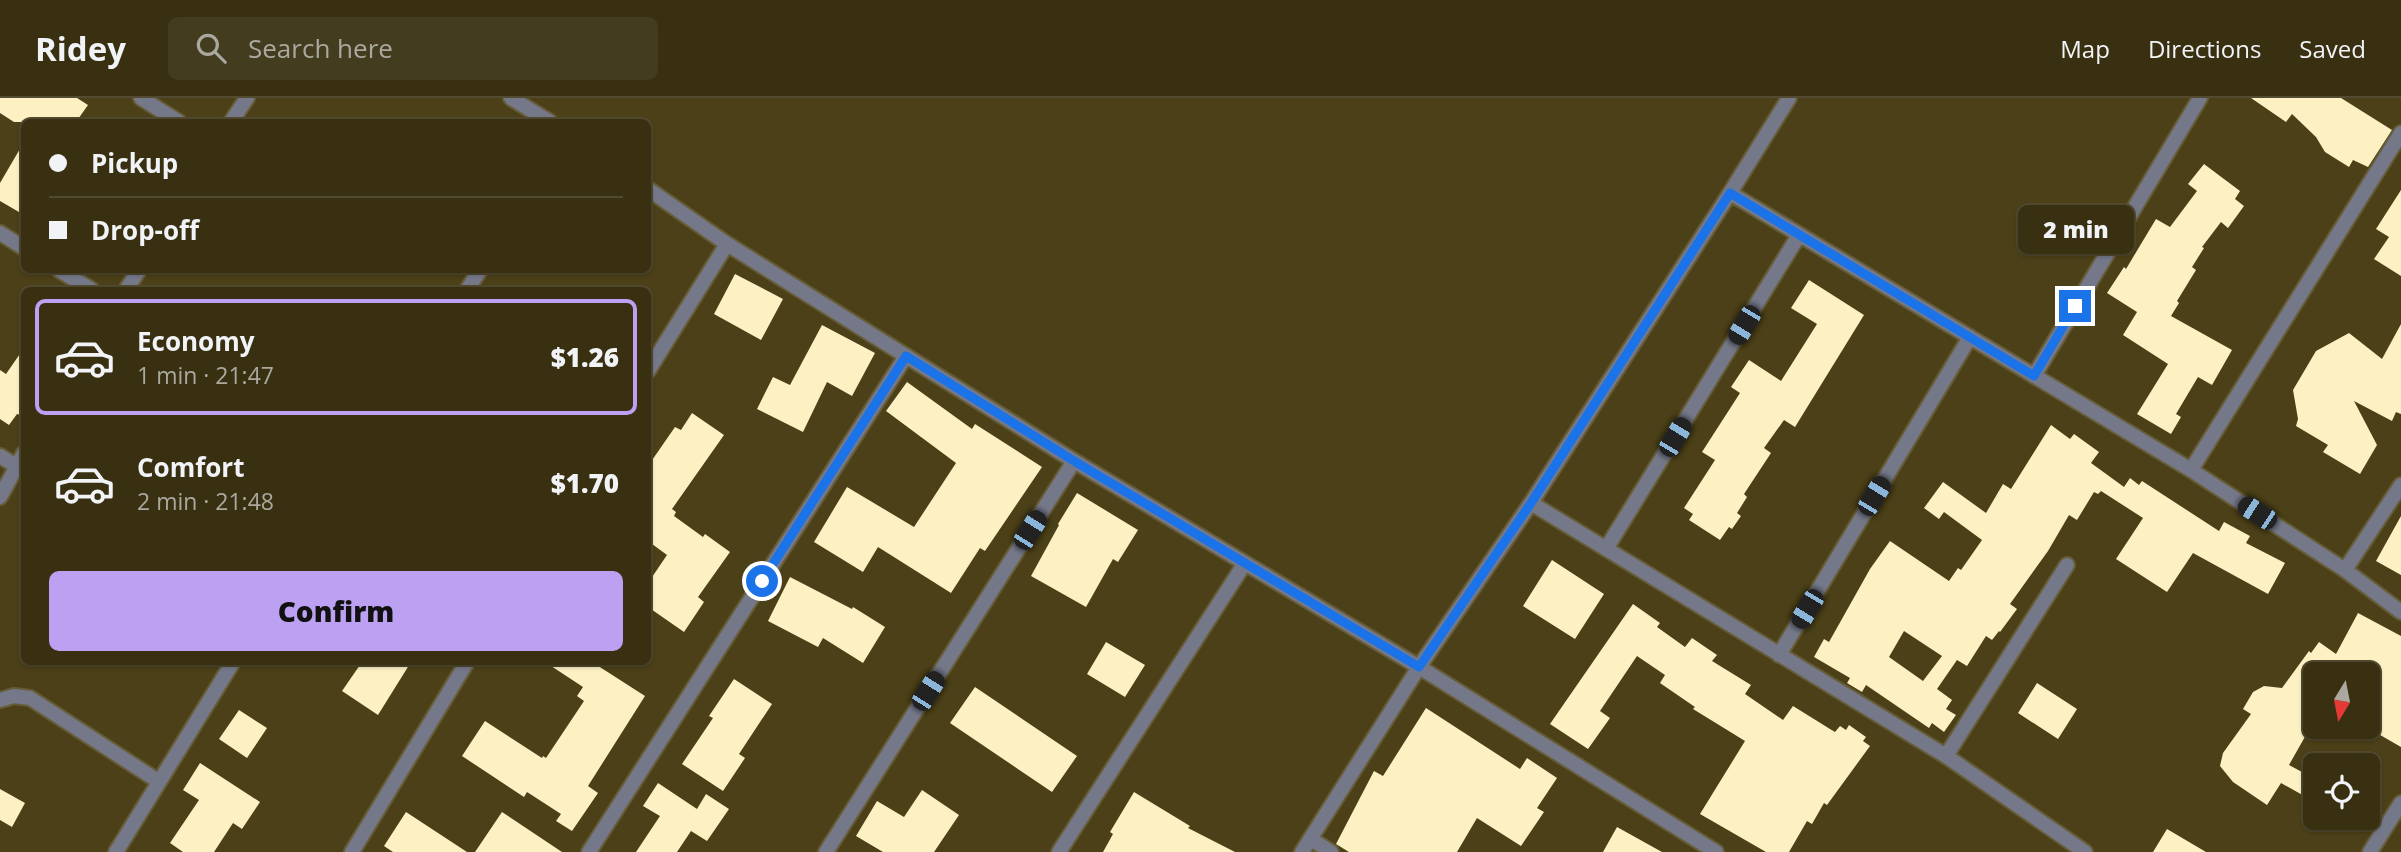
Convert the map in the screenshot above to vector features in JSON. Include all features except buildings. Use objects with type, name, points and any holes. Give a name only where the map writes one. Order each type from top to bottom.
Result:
[{"type":"street","points":[[141,98],[174,119]]},
{"type":"street","points":[[233,119],[247,98]]},
{"type":"street","points":[[511,98],[534,104],[547,119]]},
{"type":"street","points":[[1331,852],[1306,846],[1419,667],[1531,503],[1789,98]]},
{"type":"street","points":[[2034,376],[2200,98]]},
{"type":"street","points":[[2191,470],[2401,133]]},
{"type":"street","points":[[651,191],[727,244],[1074,461],[1419,667],[1716,852]]},
{"type":"street","points":[[1730,193],[2191,470],[2345,570],[2401,612]]},
{"type":"street","points":[[0,233],[21,246]]},
{"type":"street","points":[[1606,549],[1799,235]]},
{"type":"street","points":[[651,366],[727,244]]},
{"type":"street","points":[[64,273],[87,287]]},
{"type":"street","points":[[1779,655],[1970,337]]},
{"type":"street","points":[[589,852],[906,356]]},
{"type":"street","points":[[0,456],[20,459],[0,497]]},
{"type":"street","points":[[826,852],[1074,461]]},
{"type":"street","points":[[2345,570],[2401,485]]},
{"type":"street","points":[[1531,503],[1945,756],[2085,852]]},
{"type":"street","points":[[1059,852],[1245,563]]},
{"type":"street","points":[[1945,756],[2067,565]]},
{"type":"street","points":[[116,852],[231,665]]},
{"type":"street","points":[[352,852],[465,665]]},
{"type":"street","points":[[0,700],[13,696],[30,698],[158,781]]},
{"type":"street","points":[[2370,852],[2401,803]]},
{"type":"route","points":[[762,581],[906,356],[1074,461],[1419,667],[1531,503],[1730,193],[2034,376],[2075,306]]}]
